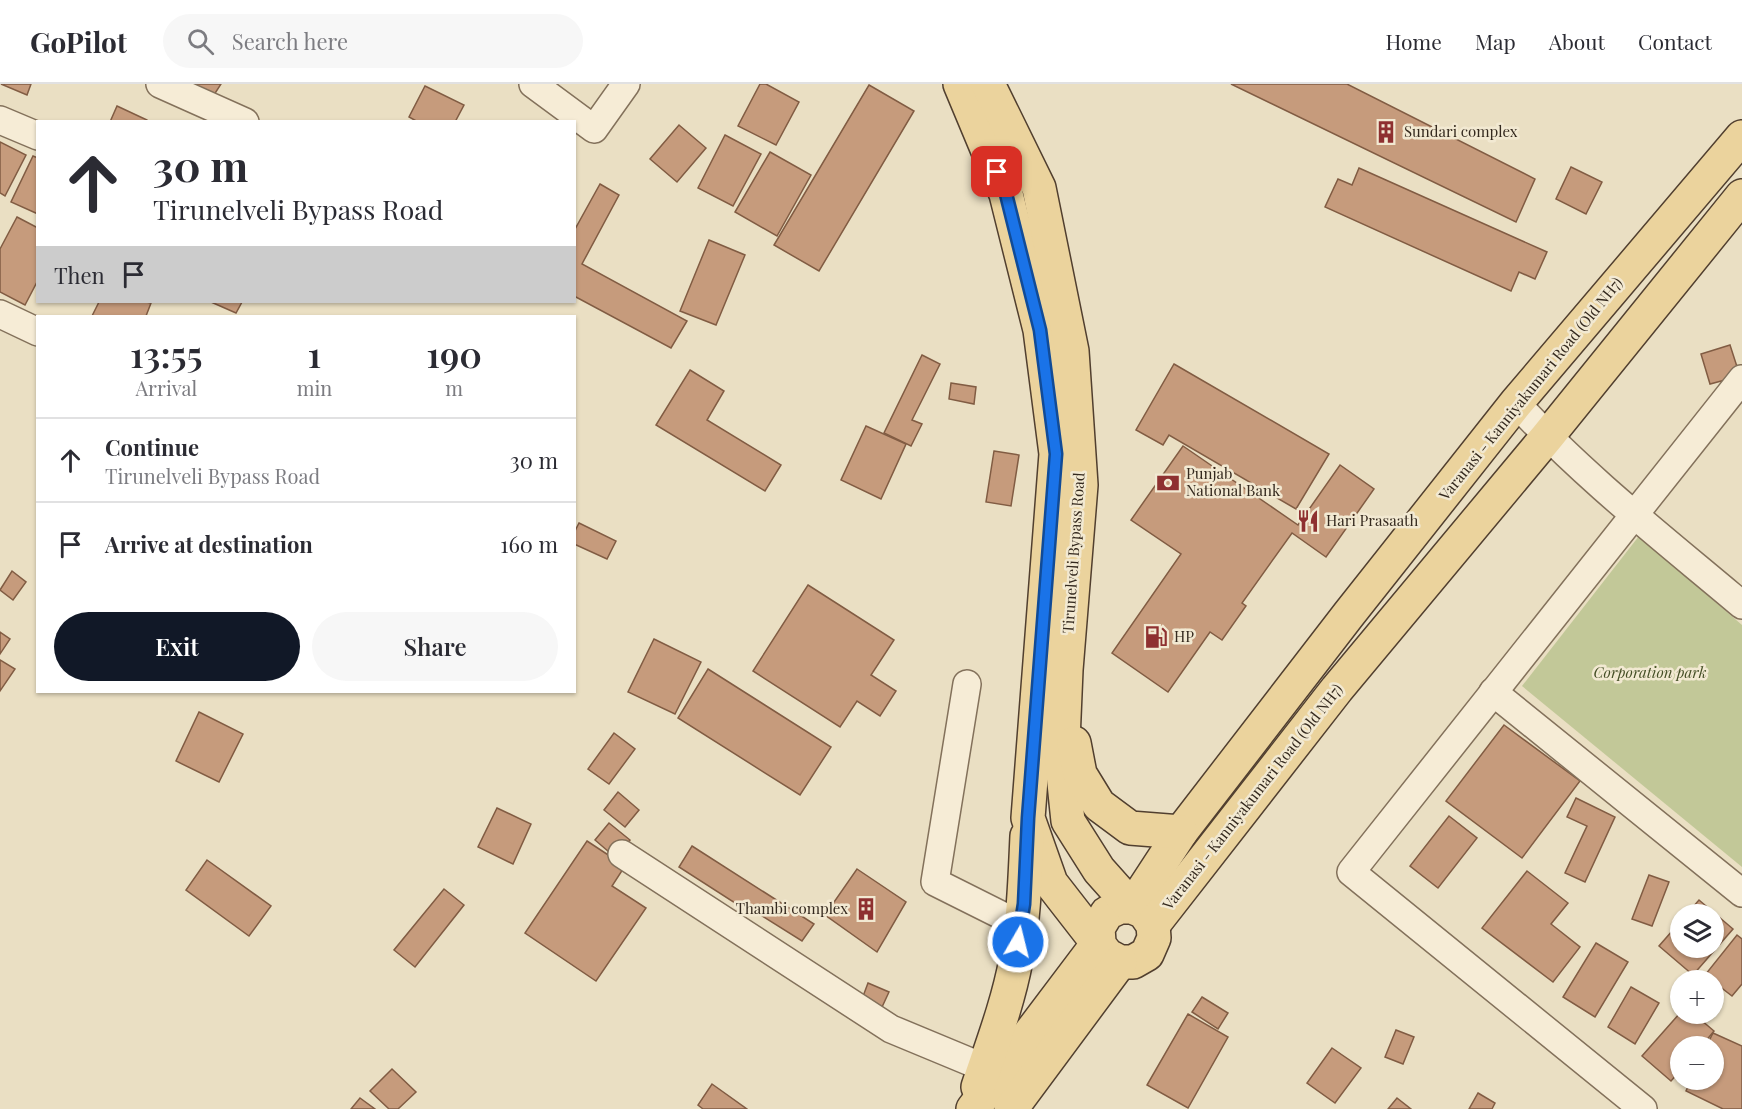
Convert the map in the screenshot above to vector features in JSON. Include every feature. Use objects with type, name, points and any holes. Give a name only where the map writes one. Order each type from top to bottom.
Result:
[{"type":"main road","name":"Tirunelveli Bypass Road","points":[[960,84],[1006,194],[1040,330],[1056,454],[1028,818],[1051,883],[1109,952]]},
{"type":"main road","name":"Tirunelveli Bypass Road","points":[[988,84],[1039,188],[1072,351],[1081,485],[1065,692],[1062,764],[1068,821],[1099,870],[1143,916]]},
{"type":"main road","name":"Varanasi - Kanniyakumari Road (Old NH7)","points":[[1143,916],[1181,832],[1516,403],[1742,137]]},
{"type":"main road","name":"Varanasi - Kanniyakumari Road (Old NH7)","points":[[1143,916],[1547,437],[1742,196]]},
{"type":"main road","points":[[1065,692],[1080,774],[1099,805],[1130,828],[1181,832]]},
{"type":"main road","points":[[972,1109],[1003,1014],[1016,960],[1024,904],[1028,818]]},
{"type":"main road","points":[[1109,952],[1098,928],[1107,913],[1120,907],[1143,916]]},
{"type":"main road","name":"Varanasi - Kanniyakumari Road (Old NH7)","points":[[1109,952],[1133,962],[1147,954],[1154,938],[1143,916]]},
{"type":"main road","points":[[972,1109],[1109,952]]},
{"type":"main road","points":[[1011,1109],[1109,952]]},
{"type":"street","points":[[160,84],[241,120]]},
{"type":"street","points":[[533,84],[594,129],[626,84]]},
{"type":"street","points":[[0,120],[36,135]]},
{"type":"street","points":[[0,314],[36,331]]},
{"type":"street","points":[[1642,1109],[1351,872],[1742,380]]},
{"type":"street","points":[[1516,403],[1547,437],[1742,605]]},
{"type":"street","points":[[967,684],[935,882],[1021,925]]},
{"type":"street","points":[[1493,692],[1742,893]]},
{"type":"street","points":[[622,854],[891,1029],[985,1068]]},
{"type":"green space","name":"Corporation park","points":[[1639,536],[1742,625],[1742,867],[1522,686]]},
{"type":"building","points":[[1,84],[31,84],[27,95]]},
{"type":"building","points":[[197,84],[221,84],[212,98],[196,86]]},
{"type":"building","points":[[760,84],[766,84],[799,102],[776,145],[738,126]]},
{"type":"building","name":"Sundari complex","points":[[1231,84],[1347,84],[1535,179],[1516,222]]},
{"type":"building","points":[[869,85],[914,111],[819,271],[774,245]]},
{"type":"building","points":[[425,86],[464,105],[456,120],[414,120],[409,117]]},
{"type":"building","points":[[117,106],[147,120],[111,120]]},
{"type":"building","points":[[679,125],[706,148],[677,182],[650,159]]},
{"type":"building","points":[[725,135],[761,154],[733,206],[698,188]]},
{"type":"building","points":[[0,142],[26,155],[5,196],[0,193]]},
{"type":"building","points":[[770,152],[811,175],[777,236],[735,212]]},
{"type":"building","points":[[33,156],[36,157],[36,213],[11,202]]},
{"type":"building","points":[[1571,167],[1602,182],[1586,214],[1556,199]]},
{"type":"building","points":[[1359,168],[1547,252],[1535,279],[1519,272],[1511,291],[1325,207],[1338,179],[1352,185]]},
{"type":"building","points":[[600,184],[619,195],[582,264],[687,321],[671,348],[576,297],[576,227]]},
{"type":"building","points":[[17,217],[36,227],[36,284],[25,305],[0,292],[0,249]]},
{"type":"building","points":[[709,240],[745,255],[716,325],[680,311]]},
{"type":"building","points":[[98,303],[151,303],[146,315],[92,315]]},
{"type":"building","points":[[213,303],[241,303],[236,313]]},
{"type":"building","points":[[1730,345],[1740,376],[1710,384],[1701,354]]},
{"type":"building","points":[[922,355],[940,364],[912,420],[922,424],[911,446],[884,433]]},
{"type":"building","points":[[1174,364],[1329,454],[1296,509],[1169,435],[1163,445],[1136,430]]},
{"type":"building","points":[[690,370],[724,391],[707,420],[781,465],[765,491],[656,425]]},
{"type":"building","points":[[951,383],[976,387],[974,404],[949,399]]},
{"type":"building","points":[[866,426],[906,444],[881,499],[841,480]]},
{"type":"building","points":[[1183,446],[1298,525],[1340,465],[1374,489],[1326,557],[1292,533],[1242,603],[1246,606],[1222,640],[1210,632],[1168,692],[1112,653],[1181,554],[1131,520]]},
{"type":"building","points":[[994,451],[1019,455],[1011,506],[986,502]]},
{"type":"building","points":[[579,523],[616,541],[607,559],[576,545],[576,529]]},
{"type":"building","points":[[12,571],[26,582],[13,600],[0,590]]},
{"type":"building","points":[[808,585],[894,640],[871,675],[896,691],[880,716],[857,701],[840,727],[753,671]]},
{"type":"building","points":[[0,632],[10,639],[0,654]]},
{"type":"building","points":[[654,639],[701,662],[675,714],[628,692]]},
{"type":"building","points":[[0,660],[15,669],[0,691]]},
{"type":"building","points":[[708,669],[831,747],[800,795],[678,718]]},
{"type":"building","points":[[199,712],[243,734],[219,782],[176,761]]},
{"type":"building","points":[[1504,725],[1580,781],[1522,858],[1446,801]]},
{"type":"building","points":[[614,733],[635,749],[609,784],[588,769]]},
{"type":"building","points":[[618,792],[639,810],[625,827],[604,810]]},
{"type":"building","points":[[1576,798],[1615,817],[1585,882],[1565,873],[1587,826],[1567,817]]},
{"type":"building","points":[[497,808],[531,824],[513,864],[478,847]]},
{"type":"building","points":[[1449,816],[1477,838],[1438,888],[1410,866]]},
{"type":"building","points":[[609,823],[630,840],[616,858],[595,840]]},
{"type":"building","points":[[587,841],[625,866],[612,886],[646,908],[596,981],[525,933]]},
{"type":"building","points":[[692,846],[814,924],[802,941],[751,909],[749,912],[679,867]]},
{"type":"building","points":[[207,860],[271,906],[249,936],[186,890]]},
{"type":"building","name":"Thambi complex","points":[[857,869],[906,902],[877,952],[825,915]]},
{"type":"building","points":[[1527,871],[1568,903],[1551,924],[1580,947],[1553,982],[1482,928]]},
{"type":"building","points":[[1649,875],[1669,882],[1652,926],[1632,919]]},
{"type":"building","points":[[444,889],[464,905],[415,967],[394,950]]},
{"type":"building","points":[[1724,921],[1733,929],[1724,939]]},
{"type":"building","points":[[1670,933],[1670,955],[1659,946]]},
{"type":"building","points":[[1737,935],[1742,939],[1742,984],[1732,996],[1724,990],[1724,970],[1709,970],[1719,958],[1724,958],[1724,951]]},
{"type":"building","points":[[1596,943],[1628,962],[1595,1017],[1563,997]]},
{"type":"building","points":[[1673,958],[1708,958],[1697,970],[1687,970]]},
{"type":"building","points":[[868,983],[889,992],[882,1007],[862,999]]},
{"type":"building","points":[[1631,987],[1659,1003],[1635,1044],[1608,1027]]},
{"type":"building","points":[[1202,997],[1228,1013],[1218,1029],[1192,1012]]},
{"type":"building","points":[[1188,1014],[1228,1037],[1188,1108],[1147,1085]]},
{"type":"building","points":[[1670,1024],[1706,1024],[1714,1031],[1710,1036],[1670,1036],[1670,1080],[1642,1056]]},
{"type":"building","points":[[1396,1030],[1414,1037],[1403,1064],[1385,1057]]},
{"type":"building","points":[[1724,1038],[1742,1046],[1742,1109],[1723,1109],[1686,1091],[1724,1090]]},
{"type":"building","points":[[1332,1048],[1361,1068],[1335,1103],[1307,1083]]},
{"type":"building","points":[[392,1069],[416,1092],[398,1109],[389,1109],[370,1091]]},
{"type":"building","points":[[712,1084],[747,1109],[703,1109],[698,1105]]},
{"type":"building","points":[[1478,1093],[1495,1103],[1492,1109],[1469,1109]]},
{"type":"building","points":[[360,1098],[375,1109],[351,1109]]},
{"type":"building","points":[[1397,1098],[1411,1109],[1388,1109]]},
{"type":"place","name":"Sundari complex","points":[[1386,132]]},
{"type":"place","name":"Punjab National Bank","points":[[1168,483]]},
{"type":"place","name":"Hari Prasaath","points":[[1308,521]]},
{"type":"place","name":"HP","points":[[1156,637]]},
{"type":"place","name":"Thambi complex","points":[[866,909]]},
{"type":"route","points":[[997,172],[1006,194],[1040,330],[1056,454],[1028,818],[1024,904],[1018,942]]}]
